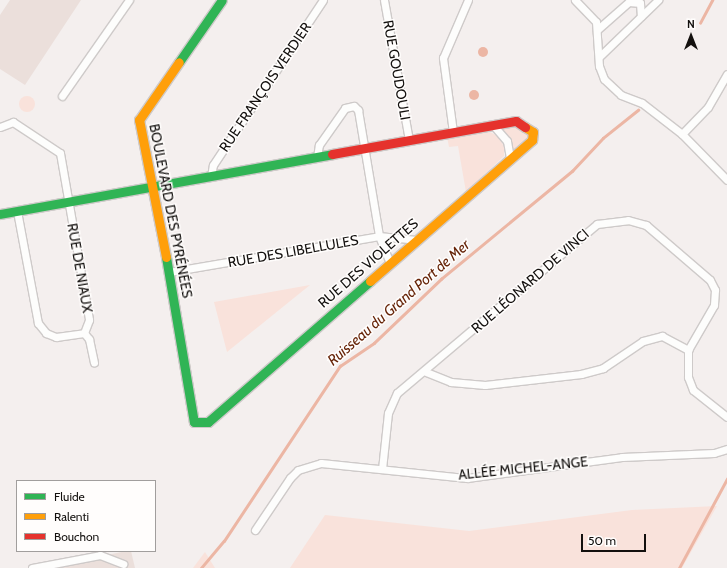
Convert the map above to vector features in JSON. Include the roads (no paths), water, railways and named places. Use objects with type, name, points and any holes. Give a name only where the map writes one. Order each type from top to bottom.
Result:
[{"type":"street","points":[[62,96],[129,0]]},
{"type":"street","name":"BOULEVARD DES PYRÉNÉES","points":[[199,423],[194,422],[190,406],[154,186],[139,120],[222,0]]},
{"type":"street","name":"RUE FRANÇOIS VERDIER","points":[[211,176],[213,165],[323,0]]},
{"type":"street","name":"RUE GOUDOULI","points":[[384,0],[409,140]]},
{"type":"street","points":[[453,132],[443,58],[468,0]]},
{"type":"street","points":[[575,0],[592,16],[598,29],[601,74],[621,95],[642,103],[682,134],[727,180]]},
{"type":"street","points":[[600,56],[658,0]]},
{"type":"street","points":[[598,29],[630,1],[642,5],[640,16]]},
{"type":"street","points":[[682,134],[708,106],[727,74]]},
{"type":"street","points":[[317,157],[319,145],[349,106],[358,110],[379,236],[390,263]]},
{"type":"street","name":"RUE DES VIOLETTES","points":[[199,423],[208,422],[534,136],[525,124],[516,121],[493,125]]},
{"type":"street","name":"RUE DE NIAUX","points":[[0,127],[13,122],[60,153],[89,320],[84,333]]},
{"type":"street","points":[[0,214],[493,125],[507,141],[510,158]]},
{"type":"street","points":[[17,210],[38,324],[46,333],[56,337],[84,333],[89,339],[94,362]]},
{"type":"street","name":"RUE LÉONARD DE VINCI","points":[[382,469],[390,405],[401,389],[426,372],[593,227],[624,220],[652,228],[713,285],[714,305],[688,350]]},
{"type":"street","name":"RUE DES LIBELLULES","points":[[169,272],[379,236],[416,240]]},
{"type":"street","points":[[426,372],[451,382],[510,383],[593,372],[656,336],[668,337],[688,350],[687,370],[693,390],[727,417]]},
{"type":"street","name":"ALLÉE MICHEL-ANGE","points":[[255,530],[284,484],[298,470],[321,463],[467,478],[622,457],[714,453],[727,449]]},
{"type":"street","points":[[32,568],[100,555],[123,564]]},
{"type":"waterway","name":"Ruisseau du Grand Port de Mer","points":[[700,23],[712,0]]},
{"type":"waterway","name":"Ruisseau du Grand Port de Mer","points":[[201,568],[224,541],[340,366],[374,343],[441,279],[572,171],[603,138],[638,110]]},
{"type":"waterway","points":[[679,568],[727,479]]}]
